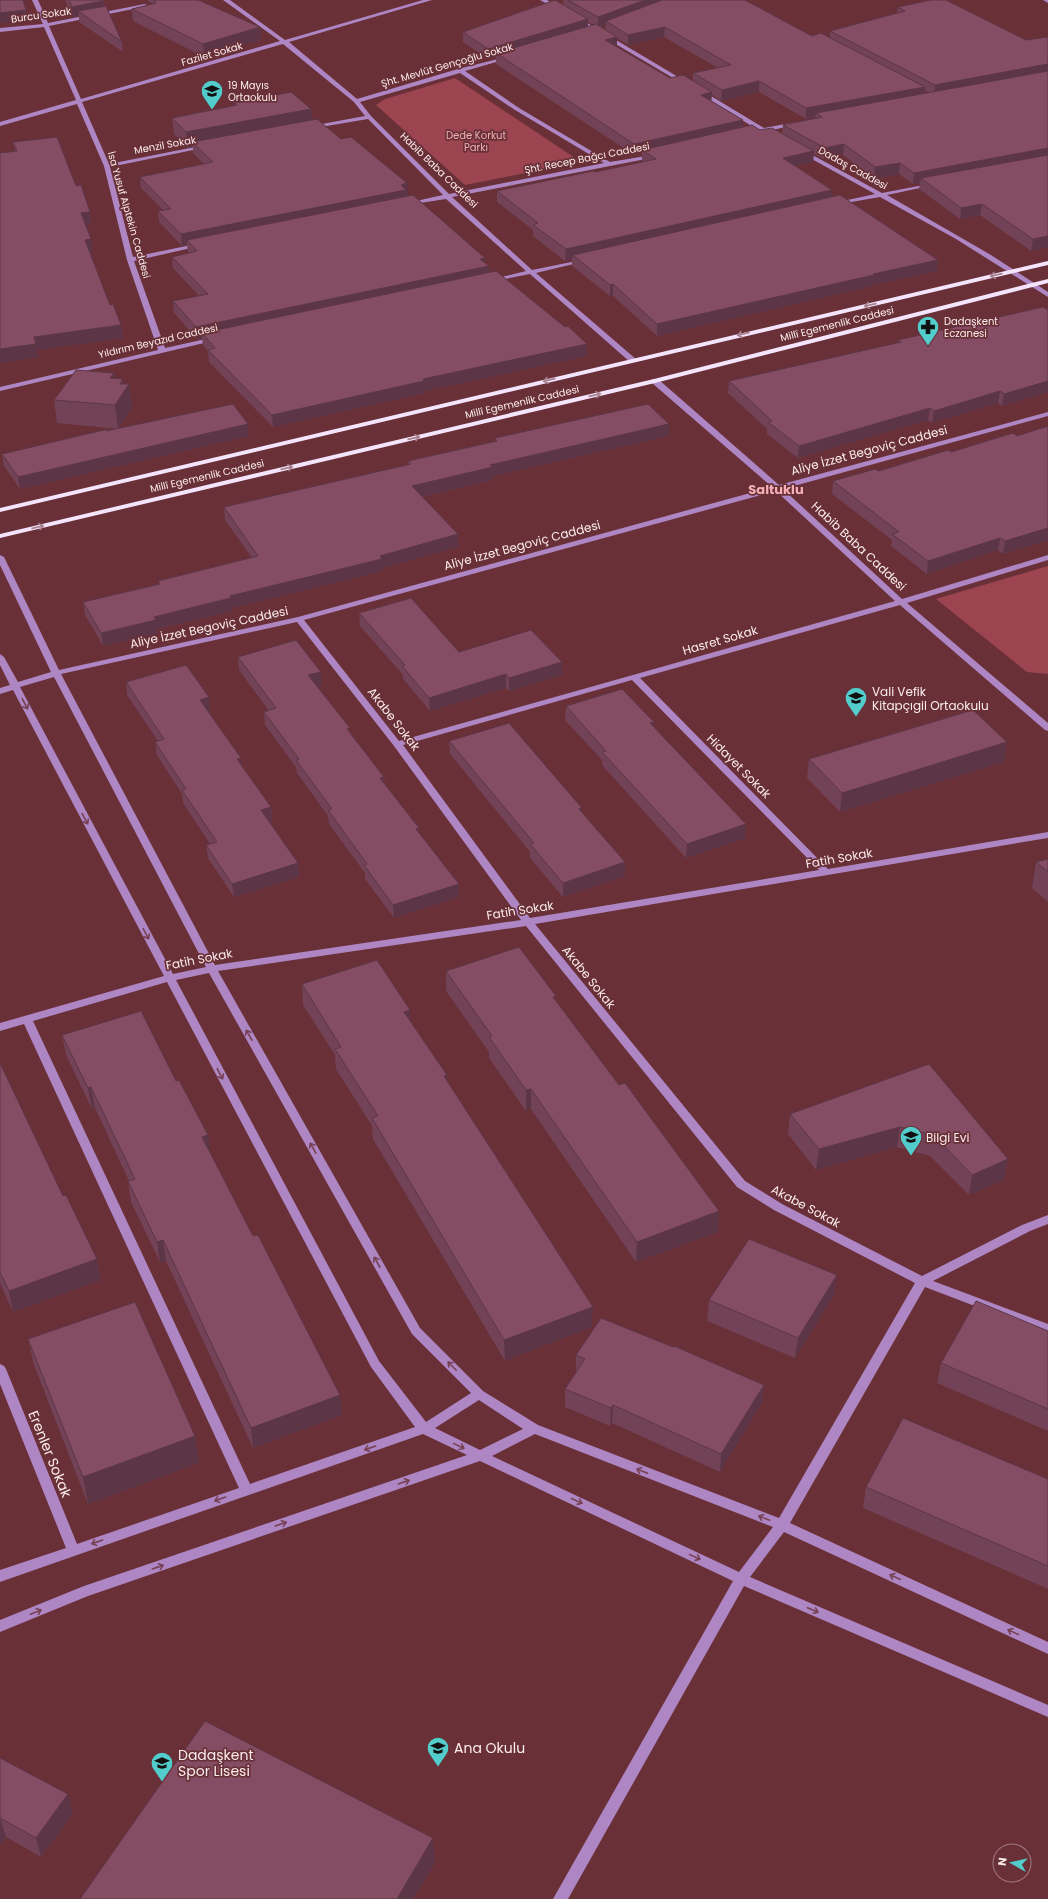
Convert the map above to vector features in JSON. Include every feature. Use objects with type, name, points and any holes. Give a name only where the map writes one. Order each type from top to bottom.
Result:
[{"type":"main road","name":"Millî Egemenlik Caddesi","points":[[0,510],[1048,263]]},
{"type":"main road","name":"Millî Egemenlik Caddesi","points":[[0,536],[655,381],[1048,282]]},
{"type":"street","name":"İsa Yusuf Alptekin Caddesi","points":[[35,0],[107,166],[130,260],[162,350]]},
{"type":"street","name":"Habib Baba Caddesi","points":[[226,0],[286,43],[356,101],[369,117],[448,196],[531,272],[633,360]]},
{"type":"street","name":"Fazilet Sokak","points":[[0,124],[286,43],[429,0]]},
{"type":"street","points":[[543,0],[564,11]]},
{"type":"street","name":"Burcu Sokak","points":[[0,30],[46,25],[155,4]]},
{"type":"street","points":[[571,15],[599,30],[691,86]]},
{"type":"street","points":[[591,32],[606,28]]},
{"type":"street","name":"Şht. Mevlüt Gençoğlu Sokak","points":[[356,101],[513,56]]},
{"type":"street","points":[[460,70],[517,109],[609,164]]},
{"type":"street","points":[[697,90],[777,137]]},
{"type":"street","points":[[307,129],[369,117]]},
{"type":"street","points":[[756,132],[802,123]]},
{"type":"street","name":"Menzil Sokak","points":[[107,166],[215,146]]},
{"type":"street","name":"Dadaş Caddesi","points":[[797,149],[878,194],[922,216],[1013,271],[1048,295]]},
{"type":"street","name":"Şht. Recep Bağcı Caddesi","points":[[401,206],[664,153]]},
{"type":"street","points":[[825,206],[940,182]]},
{"type":"street","points":[[130,260],[209,243]]},
{"type":"street","points":[[485,282],[593,258]]},
{"type":"street","name":"Yıldırım Beyazıd Caddesi","points":[[0,389],[223,337]]},
{"type":"street","name":"Habib Baba Caddesi","points":[[655,381],[777,487],[901,602],[1048,728]]},
{"type":"street","name":"Aliye İzzet Begoviç Caddesi","points":[[0,691],[56,673],[299,619],[1048,414]]},
{"type":"street","points":[[0,557],[56,673],[212,969],[416,1331],[479,1394],[534,1429],[782,1525],[1048,1648]]},
{"type":"street","name":"Hasret Sokak","points":[[397,744],[901,602],[1048,557]]},
{"type":"street","name":"Akabe Sokak","points":[[299,619],[397,744],[528,922],[741,1184],[778,1207],[922,1281],[1048,1329]]},
{"type":"street","points":[[0,657],[375,1364],[424,1429],[741,1579],[1048,1710]]},
{"type":"street","name":"Hidayet Sokak","points":[[634,677],[827,873]]},
{"type":"street","name":"Fatih Sokak","points":[[0,1028],[169,978],[212,969],[528,922],[1048,835]]},
{"type":"street","points":[[27,1019],[246,1490]]},
{"type":"street","points":[[560,1899],[741,1579],[782,1525],[922,1281],[1026,1228],[1048,1219]]},
{"type":"street","name":"Erenler Sokak","points":[[0,1369],[73,1550]]},
{"type":"street","points":[[0,1576],[424,1429],[479,1394]]},
{"type":"street","points":[[0,1626],[84,1592],[480,1456],[534,1429]]},
{"type":"green space","name":"Dede Korkut Parkı","points":[[455,78],[581,162],[465,185],[376,105],[385,99]]},
{"type":"green space","points":[[1048,566],[1048,674],[1027,672],[936,599]]},
{"type":"building","points":[[0,0],[23,0],[26,10],[0,13]]},
{"type":"building","points":[[69,0],[103,0],[103,1],[72,7]]},
{"type":"building","points":[[154,0],[198,0],[260,27],[203,44],[132,9],[156,3]]},
{"type":"building","points":[[555,0],[588,19],[488,49],[463,32]]},
{"type":"building","points":[[568,0],[645,0],[598,17]]},
{"type":"building","points":[[662,0],[745,0],[812,36],[821,33],[925,87],[806,108],[759,81],[722,90],[693,73],[731,65],[665,27],[628,35],[606,21]]},
{"type":"building","points":[[931,0],[946,0],[1026,40],[1048,37],[1048,64],[935,85],[830,31],[905,11],[898,7]]},
{"type":"building","points":[[106,6],[122,42],[78,11]]},
{"type":"building","points":[[596,24],[617,37],[605,40],[670,78],[683,75],[712,92],[701,95],[743,120],[634,144],[496,53]]},
{"type":"building","points":[[1048,71],[1048,148],[914,173],[900,163],[875,167],[844,144],[825,148],[783,125],[822,117],[816,113]]},
{"type":"building","points":[[291,92],[311,109],[186,132],[172,118],[237,105],[234,103]]},
{"type":"building","points":[[317,119],[341,139],[351,137],[407,183],[401,185],[406,190],[181,234],[158,211],[171,209],[140,177],[213,162],[192,142]]},
{"type":"building","points":[[752,125],[760,130],[772,128],[814,151],[783,158],[832,190],[566,249],[533,225],[538,223],[497,191],[656,159],[642,150]]},
{"type":"building","points":[[57,137],[76,186],[81,185],[90,212],[81,213],[91,239],[85,240],[110,305],[113,304],[121,325],[34,337],[36,344],[0,349],[0,153],[17,151],[13,142]]},
{"type":"building","points":[[1048,155],[1048,236],[1033,239],[982,204],[961,208],[921,178]]},
{"type":"building","points":[[413,195],[485,258],[480,259],[489,266],[196,327],[173,301],[208,294],[172,257],[197,251],[187,240]]},
{"type":"building","points":[[840,195],[938,260],[657,324],[613,284],[610,285],[573,255]]},
{"type":"building","points":[[496,271],[565,327],[568,326],[587,344],[423,379],[424,381],[272,415],[208,350],[215,348],[202,333]]},
{"type":"building","points":[[1043,307],[1048,310],[1048,381],[1004,394],[1000,391],[934,411],[930,408],[799,446],[768,422],[772,421],[729,381],[901,342],[898,340]]},
{"type":"building","points":[[76,370],[114,373],[110,378],[123,379],[120,384],[129,384],[115,405],[54,400]]},
{"type":"building","points":[[233,404],[248,424],[18,477],[2,454],[108,429],[106,431]]},
{"type":"building","points":[[648,404],[669,424],[490,465],[493,467],[412,486],[458,534],[380,556],[382,559],[230,596],[231,598],[154,617],[156,620],[101,633],[83,602],[160,584],[158,581],[258,556],[224,507],[411,464],[408,461],[497,441],[495,438]]},
{"type":"building","points":[[1048,426],[1048,528],[1005,541],[1000,538],[928,561],[892,534],[899,532],[833,481],[875,469],[879,471],[948,450],[951,452],[1013,433],[1017,436]]},
{"type":"building","points":[[411,598],[459,652],[531,630],[562,662],[509,678],[506,674],[429,698],[402,666],[405,665],[359,613]]},
{"type":"building","points":[[296,640],[321,672],[308,675],[350,728],[347,729],[384,777],[380,778],[419,828],[416,829],[459,884],[393,905],[364,865],[367,864],[328,810],[332,809],[296,760],[299,759],[264,712],[276,708],[238,657]]},
{"type":"building","points":[[186,665],[209,697],[200,700],[241,758],[237,759],[271,807],[261,810],[298,863],[232,884],[206,845],[217,842],[182,790],[186,789],[155,742],[164,739],[126,682]]},
{"type":"building","points":[[622,689],[654,722],[650,723],[746,824],[687,844],[602,752],[606,751],[566,706]]},
{"type":"building","points":[[973,710],[1007,742],[842,793],[809,759]]},
{"type":"building","points":[[509,723],[582,808],[579,809],[625,862],[563,883],[530,844],[534,843],[449,741]]},
{"type":"building","points":[[1048,859],[1048,872],[1036,862]]},
{"type":"building","points":[[519,947],[556,996],[553,997],[619,1085],[625,1083],[719,1211],[637,1242],[531,1089],[526,1090],[489,1037],[492,1036],[446,971]]},
{"type":"building","points":[[377,960],[410,1010],[404,1012],[447,1075],[444,1076],[593,1307],[504,1340],[372,1118],[378,1116],[335,1049],[341,1047],[302,984]]},
{"type":"building","points":[[141,1011],[176,1081],[179,1080],[208,1135],[202,1137],[253,1236],[258,1235],[340,1395],[251,1428],[163,1240],[157,1242],[128,1181],[135,1179],[91,1087],[88,1088],[62,1035]]},
{"type":"building","points":[[0,1063],[63,1196],[66,1195],[97,1259],[9,1291],[0,1272]]},
{"type":"building","points":[[929,1064],[1008,1159],[972,1175],[934,1135],[900,1127],[819,1149],[790,1114]]},
{"type":"building","points":[[749,1239],[837,1275],[798,1338],[709,1300]]},
{"type":"building","points":[[976,1301],[1048,1331],[1048,1409],[941,1363]]},
{"type":"building","points":[[135,1302],[195,1436],[83,1477],[28,1339]]},
{"type":"building","points":[[601,1318],[673,1347],[674,1346],[764,1385],[721,1454],[613,1405],[611,1408],[565,1389],[585,1359],[576,1355]]},
{"type":"building","points":[[903,1418],[1048,1479],[1048,1566],[866,1487]]},
{"type":"building","points":[[205,1721],[433,1838],[397,1899],[80,1899]]},
{"type":"building","points":[[0,1758],[68,1794],[36,1838],[0,1818]]},
{"type":"place","name":"19 Mayıs Ortaokulu","points":[[212,110]]},
{"type":"place","name":"Dadaşkent Eczanesi","points":[[928,346]]},
{"type":"place","name":"Vali Vefik Kitapçıgil Ortaokulu","points":[[856,718]]},
{"type":"place","name":"Bilgi Evi","points":[[911,1156]]},
{"type":"place","name":"Ana Okulu","points":[[438,1768]]},
{"type":"place","name":"Dadaşkent Spor Lisesi","points":[[162,1782]]},
{"type":"district","name":"Saltuklu","points":[[776,489]]}]
